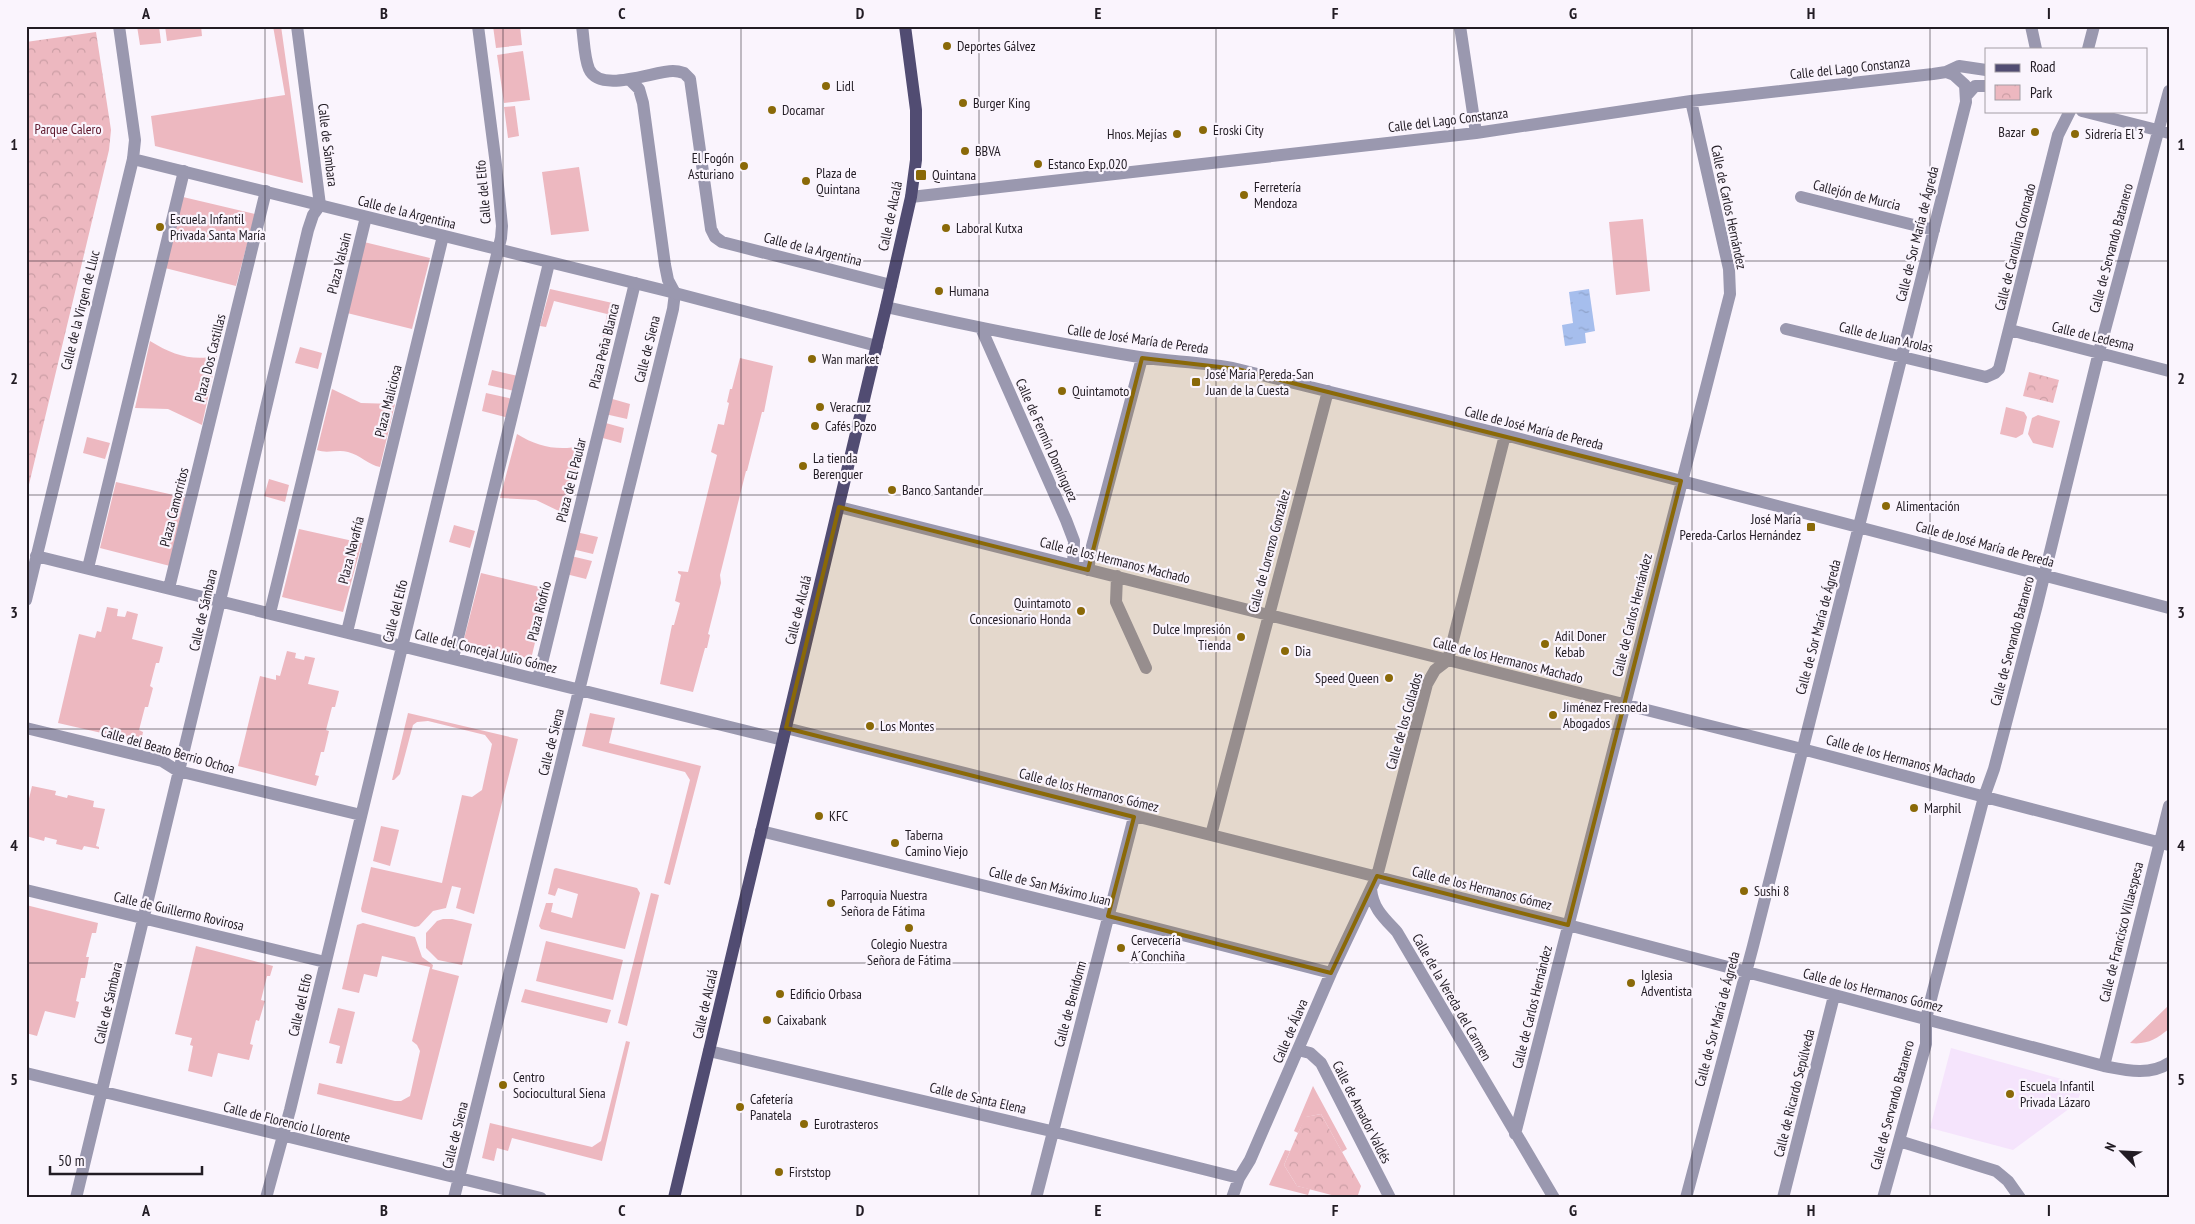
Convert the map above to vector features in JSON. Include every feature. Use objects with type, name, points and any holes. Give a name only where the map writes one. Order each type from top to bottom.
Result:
[{"type":"main road","name":"Calle de Alcalá","points":[[674,1198],[911,197],[917,140],[916,110],[905,26]]},
{"type":"street","name":"Calle de la Virgen de Lluc","points":[[26,600],[133,158],[135,140],[119,26]]},
{"type":"street","name":"Calle de Sámbara","points":[[76,1198],[178,771],[221,601],[308,230],[313,215],[320,205],[297,26]]},
{"type":"street","name":"Calle del Elfo","points":[[266,1198],[326,962],[498,251],[502,226],[478,26]]},
{"type":"street","name":"Calle de la Argentina","points":[[582,26],[588,68],[592,74],[600,79],[611,81],[629,79],[674,70],[684,73],[690,80],[711,229],[715,237],[722,242],[891,285]]},
{"type":"street","points":[[1460,26],[1476,133]]},
{"type":"street","points":[[2031,26],[2036,48]]},
{"type":"street","points":[[2088,48],[2094,26]]},
{"type":"street","name":"Calle del Lago Constanza","points":[[911,197],[1476,133],[1691,101],[1946,72],[1959,66],[1985,70]]},
{"type":"street","points":[[1946,72],[1954,75],[1965,85],[1967,95]]},
{"type":"street","points":[[629,79],[639,89],[643,103],[665,265],[668,280],[675,293]]},
{"type":"street","points":[[1967,95],[1975,86],[1985,86]]},
{"type":"street","name":"Calle de Servando Batanero","points":[[1883,1198],[1926,1044],[1926,1019],[1984,797],[1994,769],[2045,576],[2099,352],[2163,132],[2169,91]]},
{"type":"street","name":"Calle de Sor María de Ágreda","points":[[1686,1198],[1859,526],[1967,95]]},
{"type":"street","name":"Calle de Carlos Hernández","points":[[1515,1134],[1730,294],[1729,269],[1691,101]]},
{"type":"street","name":"Calle de Carolina Coronado","points":[[1978,375],[1990,376],[1998,369],[2010,330],[2058,136],[2070,112]]},
{"type":"street","points":[[2086,112],[2163,132]]},
{"type":"street","name":"Calle de la Argentina","points":[[133,158],[498,251],[675,293],[877,346]]},
{"type":"street","points":[[88,568],[184,171]]},
{"type":"street","name":"Plaza Dos Castillas","points":[[207,432],[266,191]]},
{"type":"street","name":"Callejón de Murcia","points":[[1801,197],[1934,230]]},
{"type":"street","name":"Plaza Valsaín","points":[[270,613],[366,217]]},
{"type":"street","name":"Plaza Maliciosa","points":[[385,475],[443,236]]},
{"type":"street","points":[[453,658],[550,263]]},
{"type":"street","name":"Plaza Peña Blanca","points":[[602,416],[634,283]]},
{"type":"street","name":"Calle de Siena","points":[[454,1198],[580,690],[673,309],[675,293]]},
{"type":"street","name":"Calle de José María de Pereda","points":[[886,306],[981,328],[1142,358],[1220,365],[1505,435],[2169,608]]},
{"type":"street","name":"Calle de Fermín Domínguez","points":[[981,328],[1066,520],[1074,541],[1073,566]]},
{"type":"street","name":"Calle de Juan Arolas","points":[[1786,329],[1978,375]]},
{"type":"street","name":"Calle de Ledesma","points":[[2010,330],[2169,371]]},
{"type":"street","points":[[1088,570],[1092,546],[1142,358]]},
{"type":"street","name":"Calle de Lorenzo González","points":[[1211,835],[1328,391]]},
{"type":"street","name":"Plaza de El Paular","points":[[569,550],[602,416]]},
{"type":"street","name":"Plaza Camorritos","points":[[169,588],[207,432]]},
{"type":"street","name":"Calle de los Collados","points":[[1377,876],[1428,684],[1435,670],[1448,660],[1505,435]]},
{"type":"street","name":"Plaza Navafría","points":[[347,632],[385,475]]},
{"type":"street","name":"Calle de los Hermanos Machado","points":[[839,507],[1802,749],[2164,844]]},
{"type":"street","name":"Plaza Riofrío","points":[[538,680],[569,550]]},
{"type":"street","name":"Calle del Concejal Julio Gómez","points":[[36,556],[580,690],[784,734]]},
{"type":"street","points":[[1118,576],[1116,602],[1146,668]]},
{"type":"street","name":"Calle del Beato Berrio Ochoa","points":[[26,728],[162,761],[178,771],[361,816]]},
{"type":"street","name":"Calle de los Hermanos Gómez","points":[[784,734],[1377,876],[2104,1066],[2150,1071],[2169,1063]]},
{"type":"street","name":"Calle de Francisco Villaespesa","points":[[2104,1066],[2164,844],[2169,806]]},
{"type":"street","name":"Calle de Benidorm","points":[[1036,1198],[1051,1131],[1134,817]]},
{"type":"street","name":"Calle de San Máximo Juan","points":[[761,831],[1331,973]]},
{"type":"street","name":"Calle de Álava","points":[[1232,1198],[1239,1178],[1250,1160],[1331,973],[1377,876]]},
{"type":"street","name":"Calle de Guillermo Rovirosa","points":[[26,890],[326,962]]},
{"type":"street","name":"Calle de la Vereda del Carmen","points":[[1371,890],[1372,901],[1377,912],[1397,932],[1515,1134],[1555,1197]]},
{"type":"street","name":"Calle de Ricardo Sepúlveda","points":[[1783,1198],[1834,996]]},
{"type":"street","name":"Calle de Amador Valdés","points":[[1298,1050],[1310,1053],[1321,1063],[1390,1198]]},
{"type":"street","name":"Calle de Santa Elena","points":[[709,1051],[1051,1131],[1239,1178]]},
{"type":"street","name":"Calle de Florencio Llorente","points":[[26,1073],[541,1198]]},
{"type":"street","points":[[1899,1141],[1996,1171],[2008,1181],[2020,1198]]},
{"type":"highlighted area","points":[[1142,358],[1237,369],[1681,481],[1568,925],[1377,876],[1331,973],[1108,916],[1134,817],[786,728],[839,507],[1088,570]]},
{"type":"shaded area","name":"Escuela Infantil Privada Lázaro","points":[[1951,1048],[2083,1085],[2077,1103],[2013,1150],[1930,1128]]},
{"type":"green space","points":[[137,26],[159,26],[161,43],[140,45]]},
{"type":"green space","points":[[165,26],[201,26],[202,36],[167,41]]},
{"type":"green space","points":[[273,26],[281,26],[303,183],[155,146],[151,116],[285,95]]},
{"type":"green space","points":[[493,26],[520,26],[522,45],[496,48]]},
{"type":"green space","name":"Parque Calero","points":[[96,32],[111,130],[109,150],[26,497],[26,42]]},
{"type":"green space","points":[[523,51],[530,100],[504,103],[497,55]]},
{"type":"green space","points":[[515,106],[519,136],[508,138],[504,107]]},
{"type":"green space","points":[[579,167],[589,231],[551,235],[542,172]]},
{"type":"green space","points":[[183,197],[255,214],[236,286],[165,268]]},
{"type":"green space","points":[[1643,219],[1650,291],[1616,295],[1609,222]]},
{"type":"green space","points":[[364,242],[430,258],[412,329],[347,313]]},
{"type":"green space","points":[[550,289],[617,304],[606,346],[601,345],[607,314],[554,301],[546,327],[540,326]]},
{"type":"green space","points":[[150,341],[182,356],[199,358],[217,356],[202,425],[168,409],[135,408]]},
{"type":"green space","points":[[300,347],[322,353],[318,369],[295,363]]},
{"type":"green space","points":[[740,358],[773,366],[764,412],[762,412],[746,471],[720,575],[721,583],[708,634],[710,635],[707,648],[705,648],[693,692],[660,684],[672,625],[674,625],[680,603],[675,601],[681,575],[678,571],[688,572],[717,455],[711,452],[718,424],[724,425],[730,389],[732,389]]},
{"type":"green space","points":[[492,370],[518,376],[514,391],[488,385]]},
{"type":"green space","points":[[2029,372],[2059,380],[2053,403],[2023,396]]},
{"type":"green space","points":[[332,389],[361,403],[395,404],[380,467],[348,452],[317,450]]},
{"type":"green space","points":[[486,393],[513,399],[509,418],[482,411]]},
{"type":"green space","points":[[609,398],[630,404],[627,419],[605,414]]},
{"type":"green space","points":[[2006,407],[2024,412],[2027,417],[2023,434],[2016,438],[2000,434]]},
{"type":"green space","points":[[2038,415],[2060,421],[2053,448],[2033,443],[2028,434],[2032,418]]},
{"type":"green space","points":[[602,422],[624,428],[621,443],[599,437]]},
{"type":"green space","points":[[517,434],[532,442],[548,447],[582,446],[565,514],[536,500],[500,498]]},
{"type":"green space","points":[[87,437],[110,443],[105,459],[83,453]]},
{"type":"green space","points":[[269,479],[289,485],[285,502],[264,496]]},
{"type":"green space","points":[[116,482],[187,498],[170,566],[100,548]]},
{"type":"green space","points":[[454,525],[475,531],[470,548],[449,542]]},
{"type":"green space","points":[[299,529],[362,543],[343,612],[282,597]]},
{"type":"green space","points":[[576,532],[598,537],[593,554],[572,549]]},
{"type":"green space","points":[[571,556],[592,561],[586,579],[566,574]]},
{"type":"green space","points":[[481,573],[548,589],[531,659],[463,643]]},
{"type":"green space","points":[[107,607],[118,609],[117,616],[125,617],[127,611],[138,614],[132,639],[163,647],[159,663],[156,663],[150,686],[153,688],[148,707],[145,707],[139,730],[143,732],[141,742],[58,723],[79,634],[95,638],[97,631],[101,632]]},
{"type":"green space","points":[[287,651],[296,653],[295,658],[304,660],[305,656],[315,658],[308,684],[339,691],[335,707],[332,707],[326,730],[329,731],[324,752],[321,752],[315,775],[319,776],[316,786],[238,766],[260,676],[276,680],[276,675],[280,676]]},
{"type":"green space","points":[[408,713],[518,739],[474,914],[456,908],[461,888],[452,886],[446,908],[433,911],[419,926],[415,927],[362,912],[361,909],[371,867],[442,883],[462,795],[472,797],[482,790],[492,744],[485,735],[428,721],[417,722],[413,725],[400,774],[392,780]]},
{"type":"green space","points":[[590,713],[615,718],[609,743],[701,766],[670,885],[664,883],[690,780],[685,772],[582,746]]},
{"type":"green space","points":[[32,786],[56,791],[55,795],[67,798],[68,795],[94,801],[93,807],[105,809],[96,846],[99,849],[84,846],[82,850],[56,844],[57,840],[45,837],[44,841],[26,836],[26,811]]},
{"type":"green space","points":[[381,826],[399,830],[390,866],[373,861]]},
{"type":"green space","points":[[554,869],[637,888],[640,893],[625,949],[541,929],[539,926],[546,903],[553,903],[551,912],[572,918],[578,894],[558,888],[555,896],[548,894]]},
{"type":"green space","points":[[651,893],[659,895],[627,1026],[618,1023]]},
{"type":"green space","points":[[26,905],[98,923],[96,933],[92,933],[86,957],[89,957],[85,978],[81,978],[76,1001],[79,1002],[75,1018],[45,1011],[37,1036],[26,1033]]},
{"type":"green space","points":[[452,919],[472,924],[462,965],[438,960],[426,948],[426,933],[437,921]]},
{"type":"green space","points":[[363,923],[415,937],[422,957],[433,965],[432,969],[459,976],[422,1120],[317,1094],[319,1083],[395,1101],[401,1101],[410,1096],[420,1051],[412,1041],[430,967],[382,956],[377,977],[364,974],[359,993],[342,989],[357,925]]},
{"type":"green space","points":[[546,941],[623,960],[613,1000],[536,981]]},
{"type":"green space","points":[[196,946],[273,966],[270,976],[267,976],[261,1000],[265,1001],[259,1021],[256,1020],[250,1044],[253,1045],[249,1060],[218,1053],[212,1077],[188,1071],[193,1046],[190,1045],[192,1038],[175,1034]]},
{"type":"green space","points":[[525,989],[611,1010],[607,1023],[521,1002]]},
{"type":"green space","points":[[2169,1005],[2169,1029],[2151,1040],[2141,1043],[2130,1043]]},
{"type":"green space","points":[[338,1008],[355,1012],[342,1064],[336,1063],[340,1046],[329,1043]]},
{"type":"green space","points":[[626,1041],[630,1042],[602,1161],[512,1138],[508,1151],[497,1148],[494,1161],[482,1158],[490,1123],[592,1147],[601,1141]]},
{"type":"green space","points":[[1313,1086],[1347,1149],[1342,1152],[1321,1114],[1306,1117],[1298,1133],[1294,1131]]},
{"type":"green space","points":[[1321,1114],[1361,1186],[1357,1198],[1343,1198],[1297,1186],[1284,1165],[1305,1117]]},
{"type":"green space","points":[[1285,1150],[1290,1151],[1284,1165],[1297,1186],[1310,1189],[1308,1195],[1269,1185]]},
{"type":"water","points":[[1589,289],[1595,331],[1585,333],[1586,343],[1565,346],[1562,325],[1573,323],[1569,292]]},
{"type":"place","name":"Deportes Gálvez","points":[[947,46]]},
{"type":"place","name":"Lidl","points":[[826,86]]},
{"type":"place","name":"Burger King","points":[[963,103]]},
{"type":"place","name":"Docamar","points":[[772,110]]},
{"type":"place","name":"Eroski City","points":[[1203,130]]},
{"type":"place","name":"Bazar","points":[[2035,132]]},
{"type":"place","name":"Hnos. Mejías","points":[[1177,134]]},
{"type":"place","name":"Sidrería El 3","points":[[2075,134]]},
{"type":"place","name":"BBVA","points":[[965,151]]},
{"type":"place","name":"Estanco Exp.020","points":[[1038,164]]},
{"type":"place","name":"El Fogón Asturiano","points":[[744,166]]},
{"type":"place","name":"Quintana","points":[[921,175]]},
{"type":"place","name":"Plaza de Quintana","points":[[806,181]]},
{"type":"place","name":"Ferretería Mendoza","points":[[1244,195]]},
{"type":"place","name":"Escuela Infantil Privada Santa María","points":[[160,227]]},
{"type":"place","name":"Laboral Kutxa","points":[[946,228]]},
{"type":"place","name":"Humana","points":[[939,291]]},
{"type":"place","name":"Wan market","points":[[812,359]]},
{"type":"place","name":"José María Pereda-San Juan de la Cuesta","points":[[1196,382]]},
{"type":"place","name":"Quintamoto","points":[[1062,391]]},
{"type":"place","name":"Veracruz","points":[[820,407]]},
{"type":"place","name":"Cafés Pozo","points":[[815,426]]},
{"type":"place","name":"La tienda Berenguer","points":[[803,466]]},
{"type":"place","name":"Banco Santander","points":[[892,490]]},
{"type":"place","name":"Alimentación","points":[[1886,506]]},
{"type":"place","name":"José María Pereda-Carlos Hernández","points":[[1811,527]]},
{"type":"place","name":"Quintamoto Concesionario Honda","points":[[1081,611]]},
{"type":"place","name":"Dulce Impresión Tienda","points":[[1241,637]]},
{"type":"place","name":"Adil Doner Kebab","points":[[1545,644]]},
{"type":"place","name":"Dia","points":[[1285,651]]},
{"type":"place","name":"Speed Queen","points":[[1389,678]]},
{"type":"place","name":"Jiménez Fresneda Abogados","points":[[1553,715]]},
{"type":"place","name":"Los Montes","points":[[870,726]]},
{"type":"place","name":"Marphil","points":[[1914,808]]},
{"type":"place","name":"KFC","points":[[819,816]]},
{"type":"place","name":"Taberna Camino Viejo","points":[[895,843]]},
{"type":"place","name":"Sushi 8","points":[[1744,891]]},
{"type":"place","name":"Parroquia Nuestra Señora de Fátima","points":[[831,903]]},
{"type":"place","name":"Colegio Nuestra Señora de Fátima","points":[[909,928]]},
{"type":"place","name":"Cervecería A´Conchiña","points":[[1121,948]]},
{"type":"place","name":"Iglesia Adventista","points":[[1631,983]]},
{"type":"place","name":"Edificio Orbasa","points":[[780,994]]},
{"type":"place","name":"Caixabank","points":[[767,1020]]},
{"type":"place","name":"Centro Sociocultural Siena","points":[[503,1085]]},
{"type":"place","name":"Escuela Infantil Privada Lázaro","points":[[2010,1094]]},
{"type":"place","name":"Cafetería Panatela","points":[[740,1107]]},
{"type":"place","name":"Eurotrasteros","points":[[804,1124]]},
{"type":"place","name":"Firststop","points":[[779,1172]]}]
